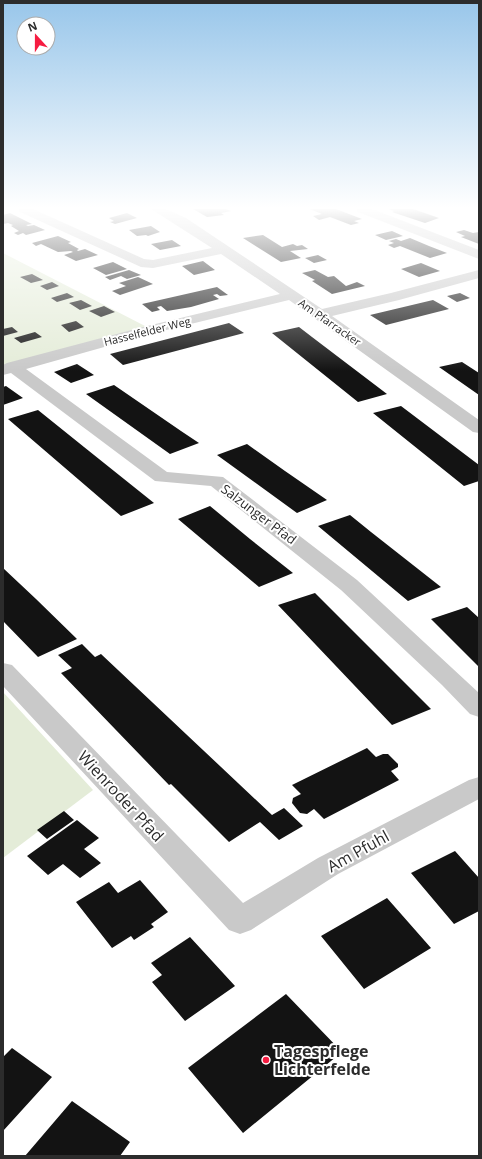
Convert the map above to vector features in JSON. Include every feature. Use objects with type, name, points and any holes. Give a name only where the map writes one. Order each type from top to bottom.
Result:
[{"type":"street","points":[[142,263],[157,263]]},
{"type":"street","name":"Am Pfarracker","points":[[245,263],[320,314],[479,428]]},
{"type":"street","points":[[320,314],[394,297],[479,274]]},
{"type":"street","name":"Hasselfelder Weg","points":[[8,369],[149,330],[292,295]]},
{"type":"street","name":"Salzunger Pfad","points":[[8,369],[162,477],[216,481],[350,585],[451,679],[479,708]]},
{"type":"street","name":"Wienroder Pfad","points":[[3,671],[240,921]]},
{"type":"street","name":"Am Pfuhl","points":[[240,921],[328,866],[479,787]]},
{"type":"green space","points":[[3,263],[23,263],[147,327],[3,367]]},
{"type":"green space","points":[[3,692],[93,790],[3,858]]},
{"type":"building","points":[[109,263],[115,263],[127,269],[106,275],[93,268]]},
{"type":"building","points":[[194,263],[206,263],[215,270],[194,275],[182,266]]},
{"type":"building","points":[[421,263],[440,271],[419,277],[401,269]]},
{"type":"building","points":[[129,270],[141,275],[127,279],[121,276],[110,280],[105,277]]},
{"type":"building","points":[[315,270],[328,277],[334,276],[346,286],[357,282],[365,286],[332,294],[312,281],[315,280],[302,273]]},
{"type":"building","points":[[32,274],[43,280],[31,283],[20,277]]},
{"type":"building","points":[[138,277],[153,284],[120,295],[112,291],[126,286],[119,283]]},
{"type":"building","points":[[52,282],[59,286],[47,290],[40,286]]},
{"type":"building","points":[[217,287],[228,295],[213,295],[219,299],[191,307],[167,311],[161,306],[157,307],[160,310],[152,312],[142,304]]},
{"type":"building","points":[[67,293],[74,297],[57,302],[51,298]]},
{"type":"building","points":[[460,293],[470,298],[457,302],[447,296]]},
{"type":"building","points":[[81,300],[92,306],[80,310],[69,303]]},
{"type":"building","points":[[433,300],[449,309],[386,325],[370,315]]},
{"type":"building","points":[[104,306],[115,312],[101,317],[89,311]]},
{"type":"building","points":[[76,321],[84,327],[69,332],[61,325]]},
{"type":"building","points":[[229,323],[244,333],[123,365],[110,354]]},
{"type":"building","points":[[12,327],[18,332],[3,336],[3,329]]},
{"type":"building","points":[[299,327],[387,394],[358,402],[272,333]]},
{"type":"building","points":[[35,332],[42,337],[21,343],[14,338]]},
{"type":"building","points":[[462,362],[479,373],[479,395],[439,367]]},
{"type":"building","points":[[77,364],[94,375],[71,383],[54,372]]},
{"type":"building","points":[[114,385],[199,443],[170,454],[86,394]]},
{"type":"building","points":[[6,386],[23,398],[3,405],[3,387]]},
{"type":"building","points":[[401,406],[479,465],[479,481],[464,486],[373,413]]},
{"type":"building","points":[[38,410],[154,503],[121,516],[8,419]]},
{"type":"building","points":[[247,444],[327,500],[297,513],[217,455]]},
{"type":"building","points":[[210,506],[293,573],[259,587],[178,519]]},
{"type":"building","points":[[350,515],[441,587],[408,601],[318,526]]},
{"type":"building","points":[[3,568],[77,639],[38,657],[3,621]]},
{"type":"building","points":[[315,593],[431,709],[392,725],[278,605]]},
{"type":"building","points":[[467,607],[479,618],[479,667],[431,619]]},
{"type":"building","points":[[82,644],[95,657],[101,654],[272,815],[284,808],[303,826],[279,840],[260,822],[229,842],[171,784],[169,785],[61,673],[72,668],[58,655]]},
{"type":"building","points":[[367,748],[376,757],[383,754],[388,754],[398,764],[398,767],[391,771],[399,780],[324,819],[314,809],[307,814],[300,813],[292,803],[293,798],[301,794],[292,785]]},
{"type":"building","points":[[64,811],[74,820],[47,839],[37,830]]},
{"type":"building","points":[[77,820],[99,838],[84,849],[101,863],[80,878],[63,864],[48,875],[27,856]]},
{"type":"building","points":[[455,851],[479,878],[479,911],[454,924],[411,873]]},
{"type":"building","points":[[140,880],[168,912],[151,924],[154,927],[134,940],[131,936],[112,948],[76,902],[109,882],[118,893]]},
{"type":"building","points":[[387,898],[431,948],[364,989],[321,936]]},
{"type":"building","points":[[190,937],[235,986],[185,1021],[152,982],[162,975],[151,963]]},
{"type":"building","name":"Tagespflege Lichterfelde","points":[[286,994],[342,1052],[243,1133],[188,1068]]},
{"type":"building","points":[[12,1048],[52,1077],[3,1131],[3,1057]]},
{"type":"building","points":[[72,1101],[130,1142],[120,1156],[25,1156]]},
{"type":"place","name":"Tagespflege Lichterfelde","points":[[266,1060]]}]
